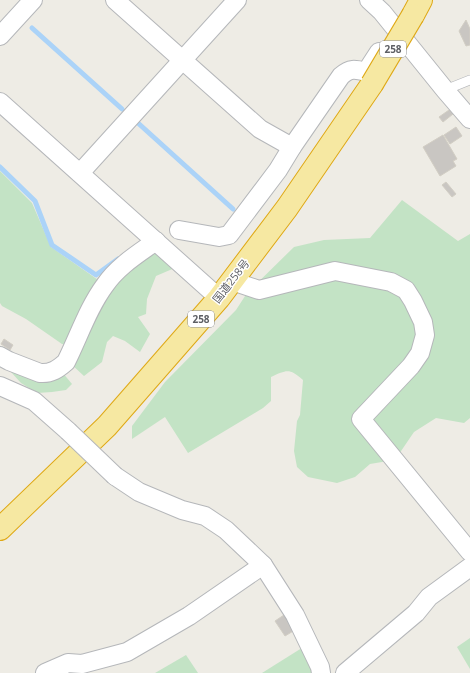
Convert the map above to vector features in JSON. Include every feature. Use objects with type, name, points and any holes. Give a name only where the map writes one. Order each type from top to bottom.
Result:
[{"type":"highway","name":"国道258号","points":[[0,529],[107,426],[219,298],[287,208],[372,84],[417,7]]},
{"type":"street","points":[[0,36],[33,0]]},
{"type":"street","points":[[115,0],[260,129],[292,147]]},
{"type":"street","points":[[80,173],[237,0]]},
{"type":"street","points":[[380,4],[394,27],[470,119]]},
{"type":"street","points":[[179,230],[219,237],[229,235],[278,170],[341,76],[351,70],[366,72],[394,27]]},
{"type":"street","points":[[0,102],[219,298]]},
{"type":"street","points":[[0,356],[40,373],[53,372],[60,368],[66,362],[91,307],[105,285],[125,263],[156,241]]},
{"type":"street","points":[[232,280],[259,290],[335,271],[391,282],[406,290],[423,322],[425,335],[420,353],[411,366],[361,419],[470,552]]},
{"type":"street","points":[[0,386],[34,401],[115,476],[139,492],[182,510],[205,516],[226,530],[263,565],[295,615],[320,667],[321,673]]},
{"type":"street","points":[[45,673],[68,663],[82,664],[127,652],[189,616],[263,565]]},
{"type":"street","points":[[345,673],[416,613],[429,597],[470,567]]},
{"type":"lane","points":[[445,90],[470,80]]},
{"type":"green space","points":[[0,171],[32,203],[51,247],[101,282],[70,345],[62,344],[26,319],[2,306],[0,303]]},
{"type":"green space","points":[[402,200],[458,241],[470,234],[470,418],[464,423],[436,418],[414,432],[399,454],[388,461],[370,464],[355,477],[337,483],[308,477],[297,467],[294,451],[297,421],[300,415],[303,380],[294,373],[288,371],[271,377],[271,401],[263,408],[188,453],[165,417],[132,439],[132,426],[165,382],[236,310],[247,293],[294,247],[324,240],[370,238]]},
{"type":"green space","points":[[155,249],[177,267],[156,276],[147,299],[146,314],[138,317],[150,334],[140,352],[125,341],[113,336],[107,342],[102,362],[84,376],[70,363],[107,288]]},
{"type":"green space","points":[[13,367],[62,372],[72,384],[66,390],[37,393],[21,383],[11,372]]},
{"type":"green space","points":[[470,638],[470,669],[457,647]]},
{"type":"green space","points":[[305,646],[316,673],[262,673]]},
{"type":"green space","points":[[186,655],[198,673],[155,673]]},
{"type":"building","points":[[466,20],[470,29],[470,45],[466,46],[459,31]]},
{"type":"building","points":[[449,110],[453,114],[443,122],[439,117]]},
{"type":"building","points":[[456,127],[462,136],[450,144],[444,135]]},
{"type":"building","points":[[443,135],[457,159],[453,161],[456,166],[440,176],[423,147]]},
{"type":"building","points":[[446,182],[456,194],[452,197],[442,185]]},
{"type":"building","points":[[4,339],[13,345],[10,350],[1,344]]},
{"type":"building","points":[[284,615],[295,630],[285,636],[275,621]]},
{"type":"waterway","points":[[32,28],[122,109]]},
{"type":"waterway","points":[[138,123],[233,209]]},
{"type":"waterway","points":[[0,167],[35,201],[52,245],[96,275],[118,259]]}]
